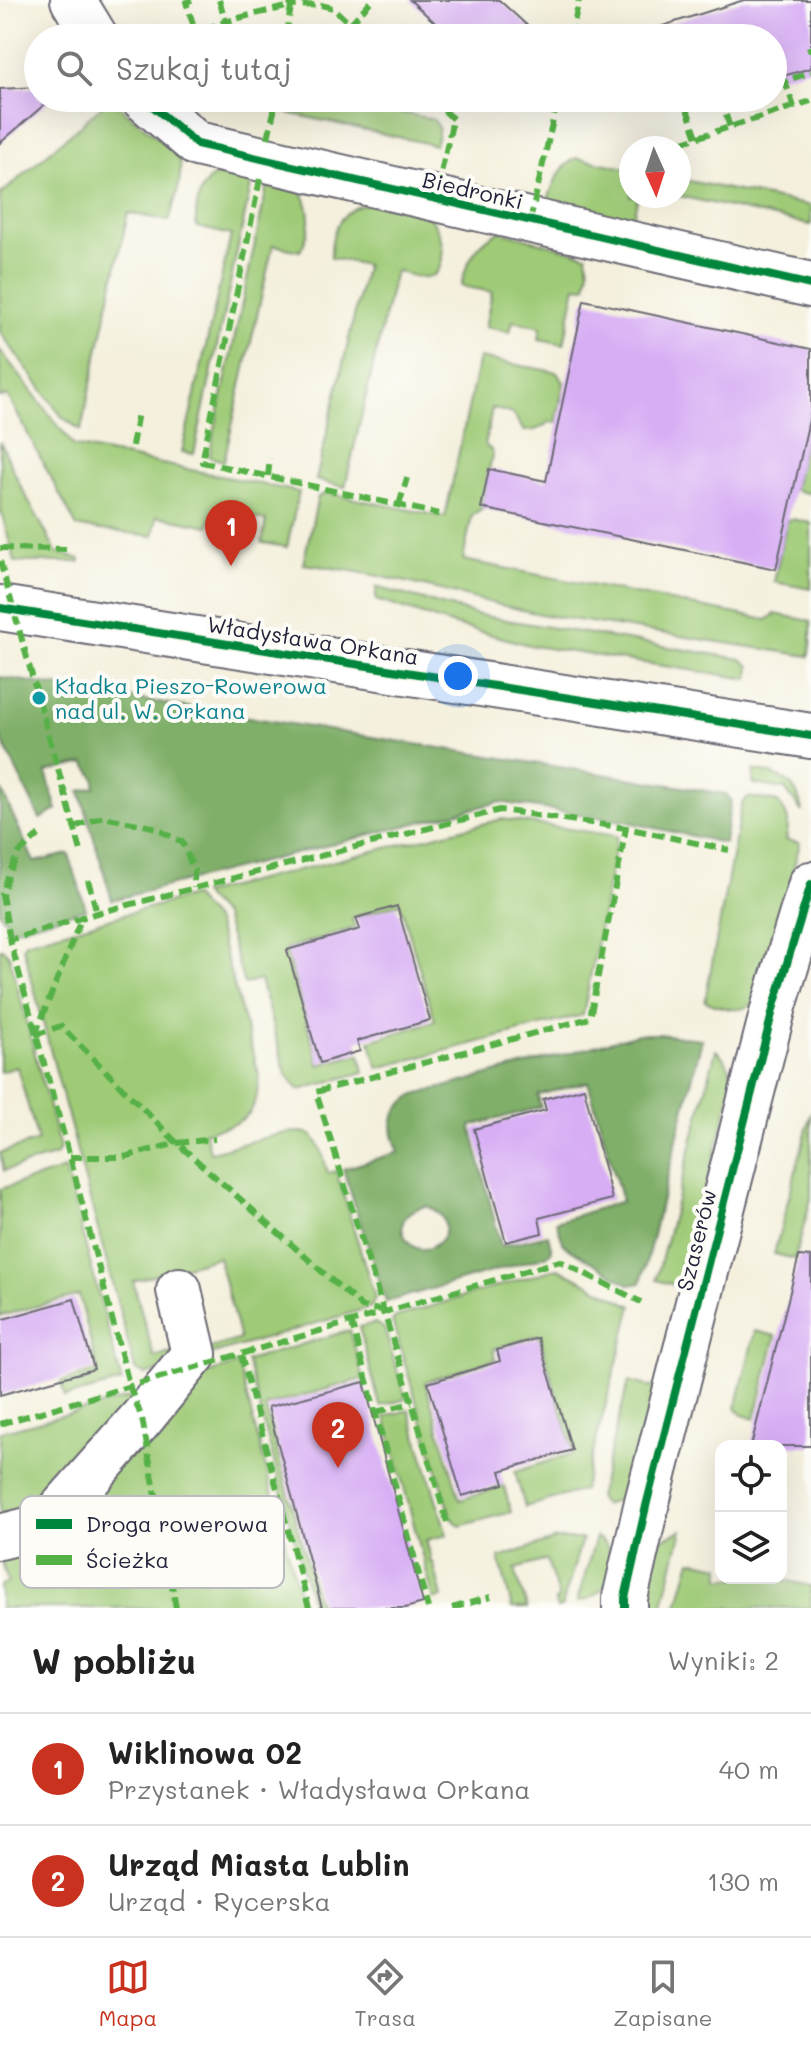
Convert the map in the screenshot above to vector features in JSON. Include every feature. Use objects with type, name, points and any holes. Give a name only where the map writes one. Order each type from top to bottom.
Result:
[{"type":"street","points":[[73,0],[88,24]]},
{"type":"street","name":"Biedronki","points":[[159,112],[197,144],[811,285]]},
{"type":"street","name":"Władysława Orkana","points":[[0,608],[811,736]]},
{"type":"street","name":"Szaserów","points":[[625,1608],[647,1502],[774,1006],[811,884]]},
{"type":"street","points":[[73,1496],[194,1354],[179,1290]]},
{"type":"street","points":[[0,1537],[20,1532]]},
{"type":"green space","points":[[95,112],[126,112],[179,155],[178,188],[169,221],[128,213],[81,430],[63,418],[0,332],[0,195]]},
{"type":"green space","points":[[283,112],[398,112],[432,119],[438,127],[435,145]]},
{"type":"green space","points":[[577,158],[619,167],[619,208],[635,208],[632,222],[547,202],[561,171]]},
{"type":"green space","points":[[235,172],[253,176],[194,454],[182,452],[231,235],[197,227],[198,202],[202,190],[211,179]]},
{"type":"green space","points":[[269,178],[301,190],[309,213],[307,236],[300,251],[273,245],[224,461],[209,457]]},
{"type":"green space","points":[[691,181],[811,206],[811,225],[691,199]]},
{"type":"green space","points":[[369,203],[425,215],[440,236],[442,255],[438,271],[432,276],[419,277],[395,271],[345,487],[316,480],[366,265],[331,258],[331,248],[335,229],[344,215]]},
{"type":"green space","points":[[500,231],[587,255],[589,271],[586,287],[576,286],[564,344],[539,339],[541,327],[513,321],[510,332],[485,327],[492,292],[461,286],[474,253],[485,240]]},
{"type":"green space","points":[[0,350],[74,446],[299,492],[287,547],[262,543],[266,520],[213,511],[209,526],[157,516],[153,536],[77,527],[8,396],[0,397]]},
{"type":"green space","points":[[479,358],[556,372],[564,382],[556,423],[549,422],[538,429],[524,431],[513,414],[492,408],[485,445],[493,454],[483,508],[472,515],[463,560],[767,620],[775,614],[811,621],[809,656],[545,615],[380,576],[303,564],[318,497],[326,493],[445,517]]},
{"type":"green space","points":[[811,411],[811,494],[794,490]]},
{"type":"green space","points":[[0,441],[57,553],[80,559],[80,562],[15,562],[0,507]]},
{"type":"green space","points":[[787,520],[811,523],[811,589],[774,582]]},
{"type":"green space","points":[[376,587],[479,615],[741,659],[750,666],[749,679],[533,646],[376,600]]},
{"type":"green space","points":[[0,677],[726,794],[731,800],[724,843],[623,821],[499,802],[112,900],[80,791],[95,787],[95,778],[85,763],[46,772],[57,810],[40,819],[0,736]]},
{"type":"green space","points":[[754,770],[773,774],[787,782],[797,793],[802,812],[785,789],[753,784]]},
{"type":"green space","points":[[0,787],[34,862],[69,854],[86,909],[12,930],[0,913]]},
{"type":"green space","points":[[748,797],[778,802],[788,820],[786,840],[800,843],[761,995],[749,1006],[735,1009],[705,1001],[742,803]]},
{"type":"green space","points":[[502,819],[617,836],[583,1015],[378,1068],[370,1041],[435,1021],[400,903],[352,918],[355,928],[285,949],[319,1065],[360,1054],[364,1072],[299,1090],[286,1074],[260,980],[244,984],[224,917],[202,894]]},
{"type":"green space","points":[[192,896],[216,922],[259,1075],[256,1100],[246,1116],[230,1125],[205,1131],[210,1152],[290,1133],[301,1132],[313,1137],[322,1151],[328,1173],[336,1171],[375,1298],[371,1307],[210,1355],[208,1349],[240,1339],[218,1257],[133,1281],[154,1357],[176,1352],[168,1368],[145,1375],[135,1369],[23,947],[25,942]]},
{"type":"green space","points":[[0,949],[9,955],[60,1149],[57,1155],[4,1171],[0,1153],[38,1141],[17,1067],[0,1072]]},
{"type":"green space","points":[[638,1034],[702,1039],[641,1283],[630,1285],[564,1245],[556,1222],[622,1201],[588,1082],[538,1095],[541,1107],[471,1126],[501,1246],[548,1235],[552,1251],[546,1256],[386,1302],[343,1169],[399,1152],[393,1135],[393,1121],[399,1108],[412,1096]],"holes":[[[427,1206],[440,1215],[445,1224],[439,1242],[421,1249],[411,1245],[402,1229],[408,1215]]]},
{"type":"green space","points":[[716,1050],[729,1067],[732,1089],[679,1286],[656,1280]]},
{"type":"green space","points":[[811,1113],[811,1198],[795,1259],[774,1254]]},
{"type":"green space","points":[[65,1169],[122,1382],[65,1397],[61,1382],[98,1371],[79,1295],[0,1316],[0,1189]]},
{"type":"green space","points":[[558,1268],[632,1306],[583,1490],[525,1507],[515,1472],[574,1453],[539,1335],[494,1349],[496,1359],[425,1382],[460,1500],[504,1486],[511,1512],[460,1526],[452,1519],[392,1321],[396,1317]]},
{"type":"green space","points":[[375,1323],[384,1328],[406,1399],[380,1406],[359,1327]]},
{"type":"green space","points":[[350,1330],[363,1379],[265,1406],[319,1608],[313,1608],[247,1361]]},
{"type":"green space","points":[[755,1331],[776,1336],[755,1419],[742,1415],[736,1408]]},
{"type":"green space","points":[[238,1364],[273,1496],[62,1496],[181,1381]]},
{"type":"green space","points":[[629,1381],[659,1389],[627,1494],[604,1505],[598,1497]]},
{"type":"green space","points":[[129,1398],[133,1410],[55,1496],[20,1496],[20,1518],[0,1524],[0,1432]]},
{"type":"green space","points":[[409,1410],[447,1535],[426,1540],[442,1597],[434,1600],[385,1416]]},
{"type":"green space","points":[[682,1530],[662,1608],[648,1608],[657,1551],[662,1539]]},
{"type":"green space","points":[[20,1537],[20,1588],[284,1588],[284,1537],[303,1608],[0,1608],[0,1586],[8,1582],[0,1556]]},
{"type":"green space","points":[[596,1537],[611,1555],[609,1578],[595,1595],[577,1602]]},
{"type":"green space","points":[[556,1539],[582,1539],[562,1607],[557,1608],[555,1601],[559,1599],[547,1560],[515,1569],[527,1608],[512,1608],[499,1558]]},
{"type":"green space","points":[[691,1560],[715,1565],[715,1584],[787,1584],[787,1581],[811,1586],[811,1608],[677,1608]]},
{"type":"building","points":[[410,0],[499,0],[526,24],[437,24]]},
{"type":"building","points":[[744,0],[811,0],[811,68],[787,75],[787,24],[669,24]]},
{"type":"building","points":[[24,88],[24,112],[36,112],[0,143],[0,89]]},
{"type":"building","points":[[584,300],[811,349],[811,411],[776,569],[481,508],[489,469],[546,481]]},
{"type":"building","points":[[397,906],[430,1020],[357,1041],[360,1051],[320,1063],[287,950],[360,929],[356,918]]},
{"type":"building","points":[[584,1088],[612,1199],[539,1218],[542,1233],[506,1242],[474,1129],[546,1110],[543,1099]]},
{"type":"building","points":[[799,1256],[811,1257],[811,1446],[787,1446],[787,1440],[753,1440]]},
{"type":"building","points":[[74,1299],[94,1369],[0,1395],[0,1320]]},
{"type":"building","points":[[538,1338],[572,1450],[500,1471],[504,1484],[462,1496],[428,1383],[500,1361],[497,1350]]},
{"type":"building","points":[[364,1382],[423,1603],[405,1608],[322,1608],[268,1407]]},
{"type":"marked path","points":[[192,0],[186,2],[193,24]]},
{"type":"marked path","points":[[219,0],[226,22]]},
{"type":"marked path","points":[[289,0],[291,6],[321,5],[333,8],[350,24]]},
{"type":"marked path","points":[[350,24],[372,0]]},
{"type":"marked path","points":[[574,24],[579,0]]},
{"type":"marked path","points":[[220,24],[291,6],[288,24]]},
{"type":"marked path","points":[[809,46],[811,52]]},
{"type":"marked path","points":[[787,80],[811,72]]},
{"type":"marked path","points":[[787,87],[794,107]]},
{"type":"marked path","points":[[787,109],[811,101]]},
{"type":"marked path","points":[[268,138],[274,112]]},
{"type":"marked path","points":[[435,200],[453,119],[446,112]]},
{"type":"marked path","points":[[530,221],[555,112]]},
{"type":"marked path","points":[[688,112],[697,137]]},
{"type":"marked path","points":[[725,112],[730,127]]},
{"type":"marked path","points":[[691,139],[777,112]]},
{"type":"marked path","points":[[260,179],[202,462],[439,514]]},
{"type":"marked path","points":[[132,446],[138,412]]},
{"type":"marked path","points":[[268,476],[270,458]]},
{"type":"marked path","points":[[399,505],[407,478]]},
{"type":"marked path","points":[[0,548],[72,549]]},
{"type":"marked path","points":[[0,561],[81,851]]},
{"type":"marked path","points":[[156,1496],[142,1418],[130,1388],[10,940],[97,913],[500,810],[626,828],[729,850]]},
{"type":"marked path","points":[[74,827],[103,817],[153,827],[182,842],[194,870],[194,888]]},
{"type":"marked path","points":[[447,1522],[316,1092],[590,1018],[626,828]]},
{"type":"marked path","points":[[10,940],[2,895],[19,853],[39,835]]},
{"type":"marked path","points":[[88,880],[97,913]]},
{"type":"marked path","points":[[35,1035],[85,916]]},
{"type":"marked path","points":[[35,1035],[61,1026],[177,1143],[362,1307],[380,1310]]},
{"type":"marked path","points":[[70,1157],[124,1157],[177,1143],[215,1139]]},
{"type":"marked path","points":[[0,1424],[560,1261],[641,1302]]},
{"type":"marked path","points":[[351,1321],[428,1608]]},
{"type":"marked path","points":[[241,1355],[279,1496]]},
{"type":"marked path","points":[[376,1412],[412,1403]]},
{"type":"marked path","points":[[284,1515],[309,1608]]},
{"type":"marked path","points":[[172,1588],[176,1608]]},
{"type":"marked path","points":[[452,1608],[491,1597]]},
{"type":"cycle path","points":[[159,112],[197,144],[811,285]]},
{"type":"cycle path","points":[[0,608],[811,736]]},
{"type":"cycle path","points":[[625,1608],[647,1502],[774,1006],[811,884]]},
{"type":"place","name":"Wiklinowa 02","points":[[231,566]]},
{"type":"place","name":"Kładka Pieszo-Rowerowa nad ul. W. Orkana","points":[[39,698]]},
{"type":"place","name":"Urząd Miasta Lublin","points":[[338,1468]]}]
